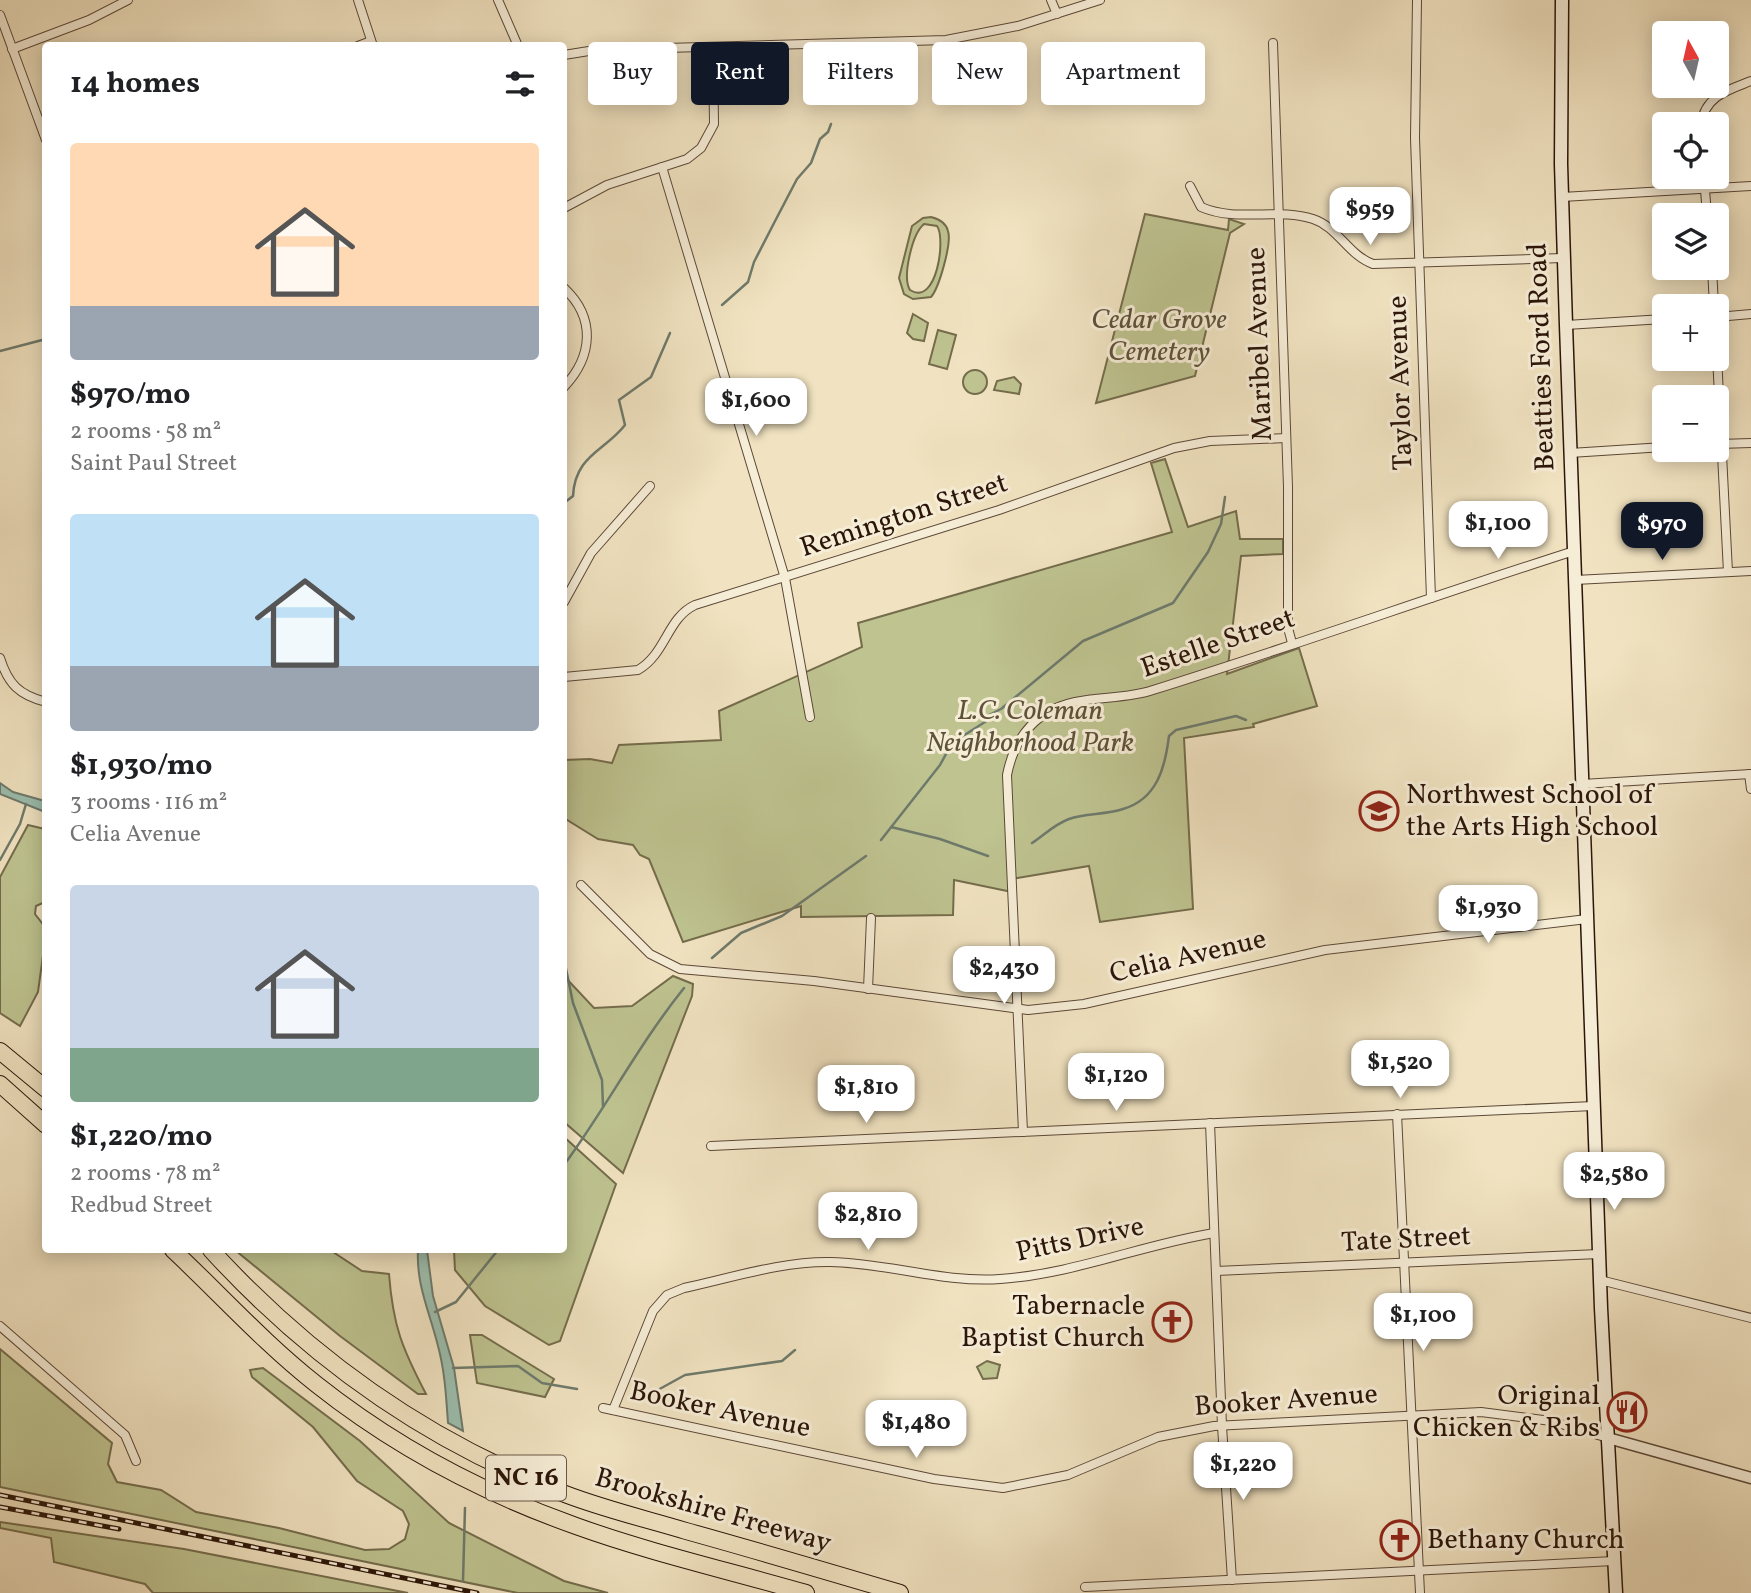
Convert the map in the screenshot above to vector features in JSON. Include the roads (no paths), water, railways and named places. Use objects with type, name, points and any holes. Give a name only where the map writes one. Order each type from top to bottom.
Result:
[{"type":"highway","points":[[0,1051],[42,1085]]},
{"type":"highway","points":[[0,1084],[42,1121]]},
{"type":"highway","name":"Brookshire Freeway","points":[[176,1253],[245,1323],[318,1386],[398,1441],[455,1474],[580,1527],[806,1593]]},
{"type":"highway","name":"Brookshire Freeway","points":[[214,1253],[263,1304],[334,1365],[412,1419],[494,1464],[588,1502],[900,1593]]},
{"type":"main road","name":"Beatties Ford Road","points":[[1562,0],[1563,258],[1593,1106],[1616,1593]]},
{"type":"street","points":[[12,49],[89,20],[128,0]]},
{"type":"street","points":[[358,0],[372,42]]},
{"type":"street","points":[[498,0],[516,42]]},
{"type":"street","points":[[1051,0],[1057,14]]},
{"type":"street","points":[[789,45],[946,40],[988,34],[1100,0]]},
{"type":"street","name":"Taylor Avenue","points":[[1417,0],[1415,138],[1431,598]]},
{"type":"street","points":[[0,15],[42,130]]},
{"type":"street","name":"Maribel Avenue","points":[[1273,43],[1286,438],[1288,628],[1292,643]]},
{"type":"street","points":[[567,55],[595,50],[691,48]]},
{"type":"street","points":[[1705,112],[1714,98],[1751,81]]},
{"type":"street","points":[[567,206],[607,185],[692,156],[710,135],[715,105]]},
{"type":"street","points":[[662,167],[785,578],[810,717]]},
{"type":"street","points":[[1190,186],[1199,205],[1207,210],[1238,216],[1300,216],[1322,222],[1356,255],[1373,264],[1563,258]]},
{"type":"street","points":[[1562,197],[1751,186]]},
{"type":"street","points":[[1704,190],[1706,203]]},
{"type":"street","points":[[567,292],[581,309],[588,337],[583,360],[567,383]]},
{"type":"street","points":[[1729,316],[1751,314]]},
{"type":"street","points":[[1566,325],[1652,320]]},
{"type":"street","name":"Remington Street","points":[[567,677],[638,670],[654,659],[677,618],[690,607],[999,510],[1174,448],[1210,441],[1286,438]]},
{"type":"street","points":[[1729,444],[1751,443]]},
{"type":"street","points":[[1570,453],[1652,448]]},
{"type":"street","points":[[1720,462],[1728,572]]},
{"type":"street","points":[[567,597],[592,553],[650,486]]},
{"type":"street","name":"Estelle Street","points":[[1023,1132],[1006,775],[1017,743],[1035,721],[1066,704],[1144,693],[1574,551]]},
{"type":"street","points":[[1575,580],[1751,571]]},
{"type":"street","points":[[0,658],[14,687],[22,694],[42,701]]},
{"type":"street","points":[[1582,784],[1750,774],[1751,789]]},
{"type":"street","name":"Celia Avenue","points":[[581,886],[650,954],[668,965],[691,971],[868,989],[1019,1010],[1064,1008],[1325,950],[1587,919]]},
{"type":"street","points":[[868,989],[871,918]]},
{"type":"street","points":[[711,1146],[1593,1106]]},
{"type":"street","points":[[1397,1114],[1420,1593]]},
{"type":"street","points":[[1210,1123],[1222,1426],[1232,1580]]},
{"type":"street","name":"Pitts Drive","points":[[613,1410],[653,1311],[667,1295],[684,1288],[802,1264],[832,1262],[939,1278],[1027,1278],[1083,1267],[1214,1233]]},
{"type":"street","name":"Tate Street","points":[[1216,1271],[1599,1254]]},
{"type":"street","points":[[1600,1280],[1751,1318]]},
{"type":"street","points":[[0,1326],[125,1434],[136,1461]]},
{"type":"street","name":"Booker Avenue","points":[[603,1408],[934,1479],[1003,1488],[1068,1475],[1178,1431],[1222,1426],[1412,1415],[1504,1413],[1551,1421],[1608,1438]]},
{"type":"street","points":[[1608,1438],[1751,1478]]},
{"type":"street","points":[[1085,1587],[1614,1561]]},
{"type":"waterway","points":[[722,305],[748,282],[754,262],[797,179],[811,163],[820,139],[828,132],[831,124]]},
{"type":"waterway","points":[[567,501],[573,496],[575,482],[585,462],[625,425],[619,400],[651,377],[670,333]]},
{"type":"waterway","points":[[0,351],[42,340]]},
{"type":"waterway","points":[[881,840],[940,765],[952,743],[988,720],[985,717],[1001,709],[1083,641],[1173,603],[1208,552],[1221,524],[1225,497]]},
{"type":"waterway","points":[[1032,843],[1069,819],[1123,809],[1144,798],[1162,771],[1169,736],[1176,730],[1236,716],[1246,720]]},
{"type":"waterway","points":[[0,860],[20,824],[26,804]]},
{"type":"waterway","points":[[891,827],[940,839],[988,856]]},
{"type":"waterway","points":[[712,958],[741,933],[782,916],[866,856]]},
{"type":"waterway","points":[[567,974],[573,1003],[602,1080],[603,1106]]},
{"type":"waterway","points":[[567,1161],[652,1031],[684,988]]},
{"type":"waterway","points":[[435,1312],[456,1302],[496,1253]]},
{"type":"waterway","points":[[656,1391],[685,1375],[782,1361],[795,1350]]},
{"type":"waterway","points":[[453,1368],[518,1366],[542,1383],[577,1389]]},
{"type":"waterway","points":[[463,1581],[465,1508]]},
{"type":"railway","points":[[0,1495],[477,1593]]},
{"type":"railway","points":[[0,1507],[119,1529]]},
{"type":"place","name":"Northwest School of the Arts High School","points":[[1379,811]]},
{"type":"place","name":"Tabernacle Baptist Church","points":[[1172,1322]]},
{"type":"place","name":"Original Chicken & Ribs","points":[[1627,1412]]},
{"type":"place","name":"Bethany Church","points":[[1400,1540]]},
{"type":"park label","name":"Cedar Grove Cemetery","points":[[1159,336]]},
{"type":"park label","name":"L.C. Coleman Neighborhood Park","points":[[1030,727]]}]
